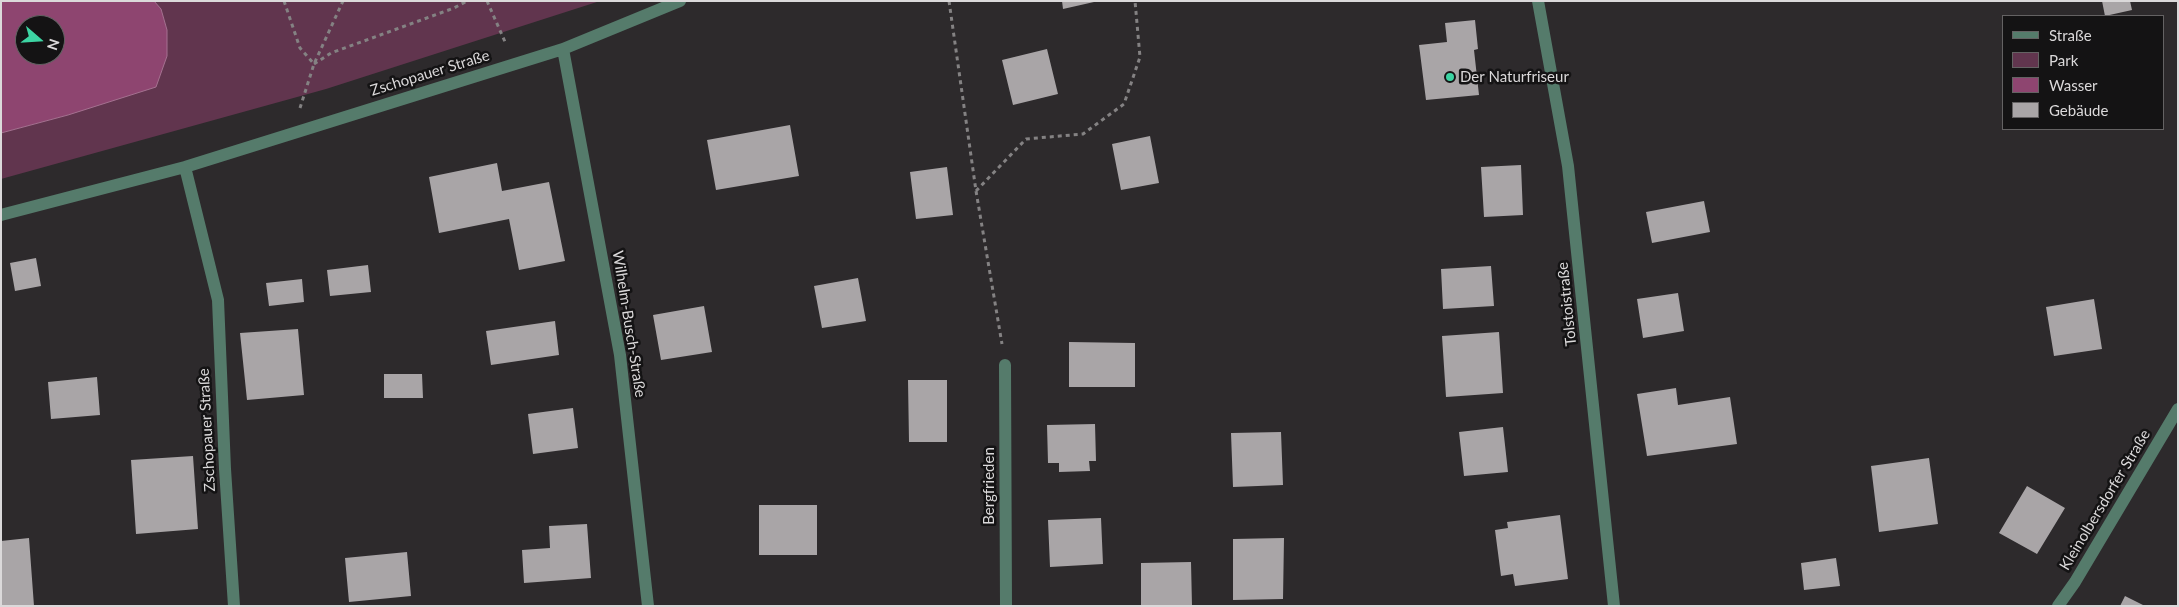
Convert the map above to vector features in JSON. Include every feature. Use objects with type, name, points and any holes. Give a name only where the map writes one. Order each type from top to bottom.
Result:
[{"type":"street","name":"Zschopauer Straße","points":[[1,215],[185,167],[562,49],[680,1]]},
{"type":"street","name":"Tolstoistraße","points":[[1538,1],[1568,166],[1614,606]]},
{"type":"street","name":"Wilhelm-Busch-Straße","points":[[562,49],[620,355],[648,606]]},
{"type":"street","name":"Zschopauer Straße","points":[[185,167],[218,300],[225,469],[234,606]]},
{"type":"street","name":"Bergfrieden","points":[[1006,365],[1006,606]]},
{"type":"street","name":"Kleinolbersdorfer Straße","points":[[2058,606],[2075,582],[2178,409]]},
{"type":"path","points":[[284,1],[300,48],[314,64]]},
{"type":"path","points":[[292,133],[314,64],[343,1]]},
{"type":"path","points":[[314,64],[331,53],[454,8],[467,1]]},
{"type":"path","points":[[487,1],[507,46]]},
{"type":"path","points":[[949,1],[976,191],[1006,365]]},
{"type":"path","points":[[976,191],[1026,139],[1082,134],[1124,104],[1140,57],[1135,1]]},
{"type":"green space","points":[[154,1],[600,1],[326,89],[1,179],[1,133],[68,115],[167,56],[167,30],[161,9]]},
{"type":"water","points":[[1,1],[154,1],[161,9],[167,30],[167,56],[156,87],[68,115],[1,133]]},
{"type":"building","points":[[1062,1],[1094,1],[1094,2],[1063,9]]},
{"type":"building","points":[[2102,1],[2130,1],[2132,10],[2105,15]]},
{"type":"building","name":"Der Naturfriseur","points":[[1475,20],[1478,49],[1474,50],[1479,95],[1426,100],[1419,45],[1447,42],[1445,23]]},
{"type":"building","points":[[1047,49],[1058,94],[1013,105],[1002,60]]},
{"type":"building","points":[[790,125],[799,176],[716,190],[707,140]]},
{"type":"building","points":[[1150,136],[1159,183],[1121,190],[1112,144]]},
{"type":"building","points":[[497,163],[502,191],[549,182],[565,261],[519,270],[509,219],[439,233],[429,177]]},
{"type":"building","points":[[1521,165],[1523,215],[1484,217],[1481,167]]},
{"type":"building","points":[[947,167],[953,215],[916,219],[910,172]]},
{"type":"building","points":[[1704,201],[1710,232],[1652,243],[1646,212]]},
{"type":"building","points":[[36,258],[41,286],[15,291],[10,263]]},
{"type":"building","points":[[368,265],[371,292],[330,296],[327,270]]},
{"type":"building","points":[[1491,266],[1494,306],[1443,309],[1441,269]]},
{"type":"building","points":[[858,278],[866,321],[822,328],[814,286]]},
{"type":"building","points":[[302,279],[304,302],[269,306],[266,283]]},
{"type":"building","points":[[1678,293],[1684,331],[1643,338],[1637,299]]},
{"type":"building","points":[[2094,299],[2102,349],[2054,356],[2046,307]]},
{"type":"building","points":[[704,306],[712,352],[661,360],[653,315]]},
{"type":"building","points":[[555,321],[559,355],[491,365],[486,331]]},
{"type":"building","points":[[298,329],[304,395],[247,400],[240,333]]},
{"type":"building","points":[[1499,332],[1503,393],[1446,397],[1442,336]]},
{"type":"building","points":[[1069,342],[1135,343],[1135,387],[1069,387]]},
{"type":"building","points":[[384,374],[422,374],[423,398],[384,398]]},
{"type":"building","points":[[97,377],[100,415],[51,419],[48,382]]},
{"type":"building","points":[[908,380],[947,380],[947,442],[909,442]]},
{"type":"building","points":[[1676,388],[1678,405],[1730,397],[1737,444],[1647,456],[1637,394]]},
{"type":"building","points":[[573,408],[578,448],[533,454],[528,414]]},
{"type":"building","points":[[1095,424],[1096,461],[1089,461],[1090,471],[1059,472],[1059,463],[1048,463],[1047,425]]},
{"type":"building","points":[[1503,427],[1508,472],[1464,476],[1459,432]]},
{"type":"building","points":[[1281,432],[1283,485],[1233,487],[1231,433]]},
{"type":"building","points":[[193,456],[198,529],[136,534],[131,460]]},
{"type":"building","points":[[1929,458],[1938,524],[1879,532],[1871,466]]},
{"type":"building","points":[[2027,486],[2065,508],[2037,554],[1999,533]]},
{"type":"building","points":[[759,505],[817,505],[817,555],[759,555]]},
{"type":"building","points":[[1560,515],[1568,579],[1515,586],[1513,574],[1501,576],[1495,530],[1508,528],[1507,522]]},
{"type":"building","points":[[1101,518],[1103,564],[1050,567],[1048,520]]},
{"type":"building","points":[[587,524],[591,578],[524,583],[522,550],[550,548],[549,526]]},
{"type":"building","points":[[29,538],[34,606],[1,606],[1,541]]},
{"type":"building","points":[[1284,538],[1283,599],[1233,600],[1233,539]]},
{"type":"building","points":[[407,552],[411,596],[349,602],[345,558]]},
{"type":"building","points":[[1836,558],[1840,586],[1804,590],[1801,563]]},
{"type":"building","points":[[1191,562],[1192,606],[1141,606],[1141,563]]},
{"type":"building","points":[[2125,596],[2145,606],[2120,606]]},
{"type":"place","name":"Der Naturfriseur","points":[[1450,77]]}]
